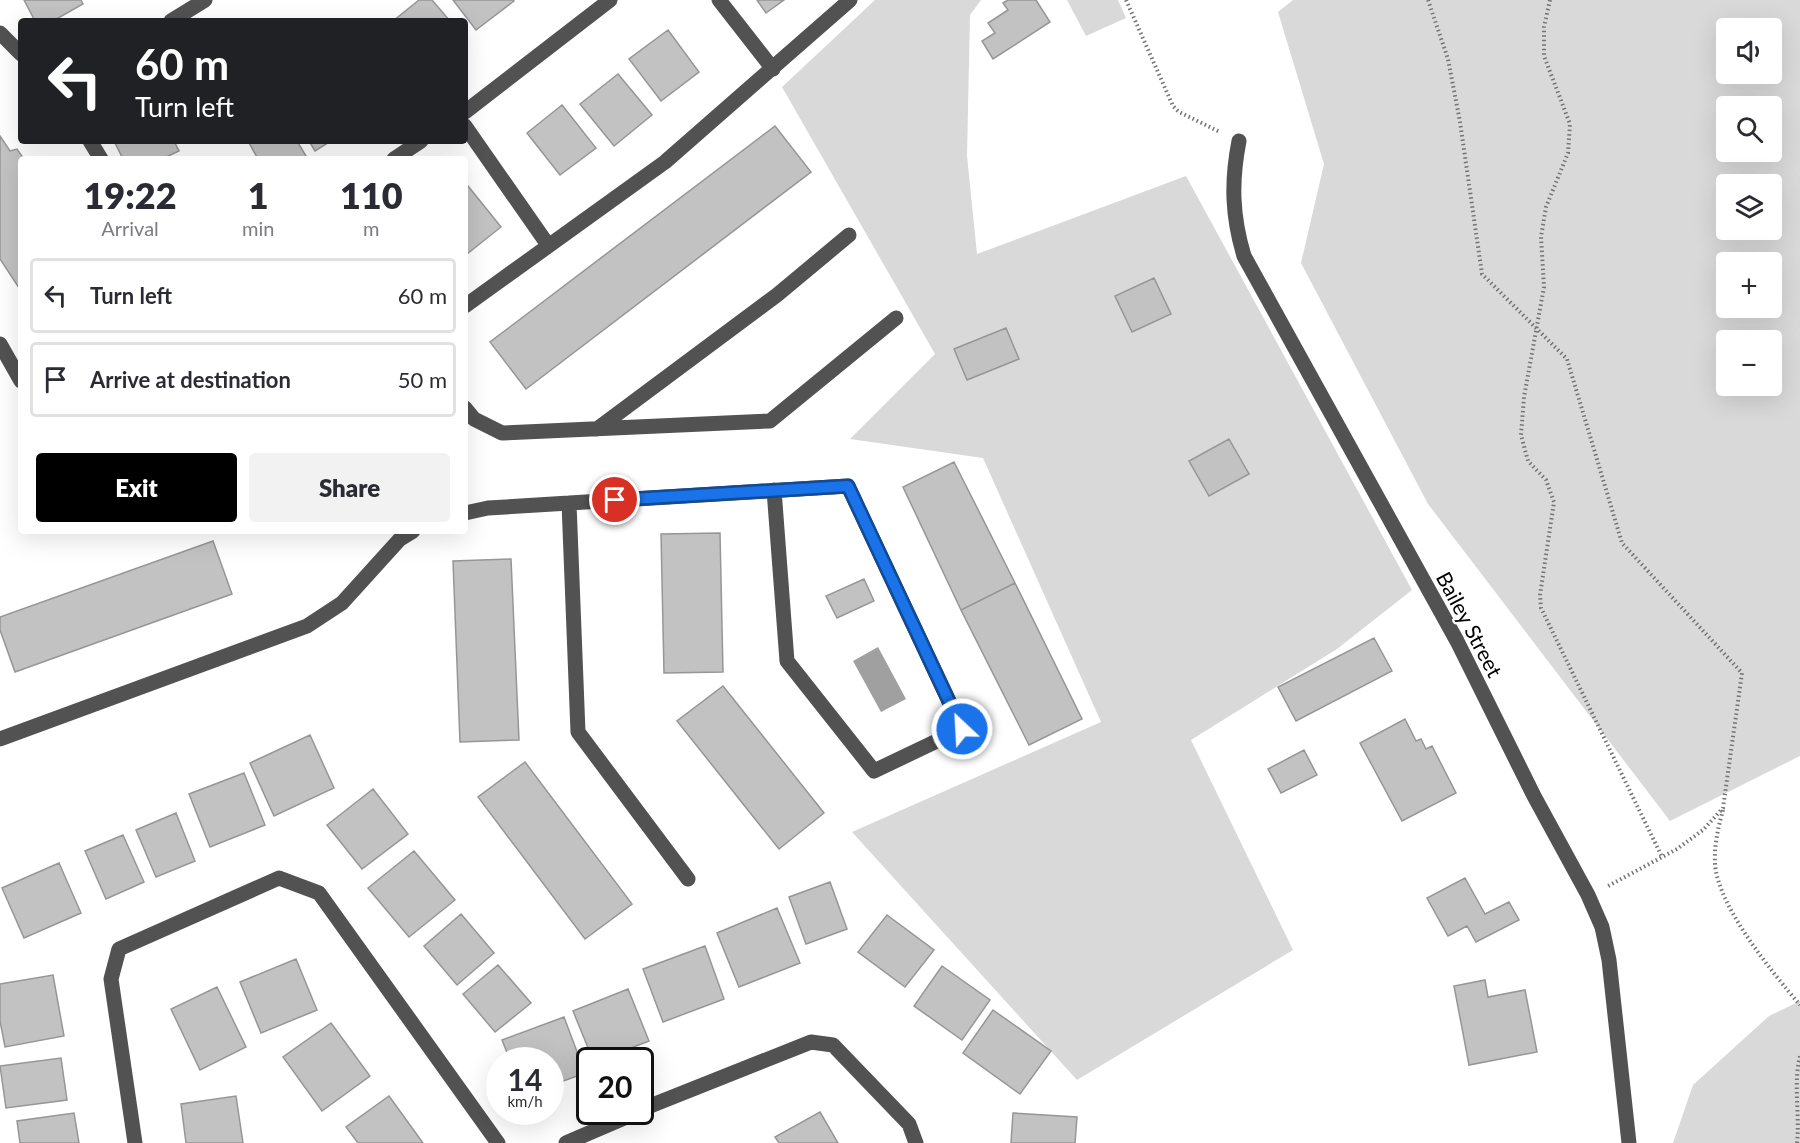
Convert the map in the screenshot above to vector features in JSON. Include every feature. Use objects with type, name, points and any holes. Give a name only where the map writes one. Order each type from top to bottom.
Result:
[{"type":"street","points":[[176,18],[205,0]]},
{"type":"street","points":[[468,110],[610,0]]},
{"type":"street","points":[[719,0],[773,69]]},
{"type":"street","points":[[468,304],[666,162],[850,0]]},
{"type":"street","points":[[0,33],[18,51]]},
{"type":"street","points":[[468,130],[548,245]]},
{"type":"street","name":"Bailey Street","points":[[1239,141],[1232,190],[1235,224],[1244,256],[1457,641],[1534,796],[1588,895],[1602,927],[1609,960],[1629,1143]]},
{"type":"street","points":[[398,156],[416,144]]},
{"type":"street","points":[[597,429],[777,296],[849,235]]},
{"type":"street","points":[[468,412],[474,419],[502,433],[770,421],[896,318]]},
{"type":"street","points":[[0,344],[18,376]]},
{"type":"street","points":[[468,512],[488,508],[774,490],[848,486],[962,729],[874,771],[787,661],[774,490]]},
{"type":"street","points":[[569,503],[579,732],[688,879]]},
{"type":"street","points":[[0,739],[307,626],[342,603],[400,539],[408,534]]},
{"type":"street","points":[[135,1143],[111,979],[119,949],[279,878],[319,893],[498,1143]]},
{"type":"street","points":[[654,1105],[811,1042],[833,1045],[909,1124],[916,1143]]},
{"type":"street","points":[[566,1143],[607,1125]]},
{"type":"path","points":[[1126,0],[1173,106],[1179,112],[1239,141]]},
{"type":"path","points":[[1428,0],[1448,59],[1482,274],[1567,359],[1622,543],[1742,673],[1723,808],[1716,837],[1715,866],[1722,889],[1749,941],[1800,1005]]},
{"type":"path","points":[[1550,0],[1544,27],[1544,56],[1570,124],[1569,153],[1546,207],[1541,237],[1544,287],[1524,397],[1521,435],[1528,460],[1546,480],[1554,502],[1540,595],[1541,608],[1662,857]]},
{"type":"path","points":[[1588,895],[1662,857],[1703,831],[1723,808]]},
{"type":"path","points":[[1797,1143],[1799,1124],[1795,1107],[1796,1074],[1800,1056]]},
{"type":"shaded area","points":[[875,0],[981,0],[970,15],[967,156],[977,254],[1186,176],[1412,590],[1337,649],[1191,740],[1293,950],[1077,1080],[852,832],[1101,722],[983,458],[850,439],[935,354],[782,87]]},
{"type":"shaded area","points":[[1067,0],[1118,0],[1126,18],[1086,36]]},
{"type":"shaded area","points":[[1293,0],[1800,0],[1800,756],[1670,821],[1428,504],[1301,263],[1324,164],[1278,12]]},
{"type":"shaded area","points":[[878,647],[906,699],[881,712],[853,661]]},
{"type":"shaded area","points":[[1800,1001],[1800,1143],[1673,1143],[1693,1085],[1769,1016]]},
{"type":"building","points":[[24,0],[81,0],[83,4],[58,18],[33,18]]},
{"type":"building","points":[[419,0],[432,0],[447,18],[397,18]]},
{"type":"building","points":[[453,0],[514,1],[476,30]]},
{"type":"building","points":[[757,0],[784,0],[766,13]]},
{"type":"building","points":[[1008,0],[1036,0],[1050,22],[993,59],[982,41],[995,33],[988,23],[1008,10],[1003,3]]},
{"type":"building","points":[[668,30],[699,72],[661,101],[629,59]]},
{"type":"building","points":[[618,74],[652,115],[614,146],[580,104]]},
{"type":"building","points":[[562,105],[596,148],[560,175],[527,133]]},
{"type":"building","points":[[775,126],[811,172],[526,389],[490,342]]},
{"type":"building","points":[[0,136],[10,151],[17,149],[22,156],[18,156],[18,286],[0,259]]},
{"type":"building","points":[[116,144],[176,144],[179,151],[168,156],[122,156]]},
{"type":"building","points":[[250,144],[299,144],[306,156],[256,156]]},
{"type":"building","points":[[311,144],[326,144],[315,151]]},
{"type":"building","points":[[468,186],[501,227],[468,253]]},
{"type":"building","points":[[1154,278],[1171,314],[1132,332],[1115,296]]},
{"type":"building","points":[[1006,328],[1019,359],[967,380],[954,349]]},
{"type":"building","points":[[1229,439],[1249,474],[1209,496],[1189,461]]},
{"type":"building","points":[[954,462],[1015,583],[961,610],[903,487]]},
{"type":"building","points":[[720,533],[723,672],[664,673],[661,534]]},
{"type":"building","points":[[213,541],[232,594],[15,672],[0,630],[0,617]]},
{"type":"building","points":[[511,559],[519,740],[460,742],[453,561]]},
{"type":"building","points":[[864,579],[874,601],[837,618],[826,596]]},
{"type":"building","points":[[1015,583],[1082,719],[1029,745],[961,610]]},
{"type":"building","points":[[1374,638],[1392,671],[1296,721],[1278,687]]},
{"type":"building","points":[[723,686],[824,813],[779,849],[677,721]]},
{"type":"building","points":[[1405,719],[1416,741],[1421,739],[1426,749],[1432,746],[1456,793],[1402,821],[1360,743]]},
{"type":"building","points":[[310,735],[334,788],[274,816],[250,763]]},
{"type":"building","points":[[1304,750],[1317,775],[1281,793],[1268,769]]},
{"type":"building","points":[[525,762],[632,904],[585,939],[478,797]]},
{"type":"building","points":[[244,773],[265,825],[210,847],[189,794]]},
{"type":"building","points":[[373,789],[408,834],[362,869],[327,825]]},
{"type":"building","points":[[176,813],[195,861],[156,877],[136,830]]},
{"type":"building","points":[[123,835],[144,882],[106,899],[85,851]]},
{"type":"building","points":[[414,851],[455,900],[409,937],[368,888]]},
{"type":"building","points":[[59,863],[81,913],[24,938],[2,888]]},
{"type":"building","points":[[1465,878],[1485,914],[1509,902],[1519,920],[1476,942],[1467,926],[1448,936],[1427,898]]},
{"type":"building","points":[[830,882],[847,929],[806,944],[789,897]]},
{"type":"building","points":[[777,908],[800,963],[739,987],[717,933]]},
{"type":"building","points":[[461,914],[494,953],[457,985],[424,946]]},
{"type":"building","points":[[887,915],[934,950],[905,987],[858,952]]},
{"type":"building","points":[[705,946],[724,999],[663,1022],[643,969]]},
{"type":"building","points":[[296,959],[317,1010],[261,1033],[240,982]]},
{"type":"building","points":[[498,965],[531,1003],[495,1032],[463,994]]},
{"type":"building","points":[[942,966],[990,1000],[962,1040],[914,1006]]},
{"type":"building","points":[[53,975],[64,1036],[5,1047],[0,1021],[0,984]]},
{"type":"building","points":[[1485,980],[1488,997],[1525,990],[1537,1052],[1469,1065],[1454,986]]},
{"type":"building","points":[[217,987],[246,1047],[200,1070],[171,1009]]},
{"type":"building","points":[[628,989],[649,1041],[634,1047],[588,1047],[573,1011]]},
{"type":"building","points":[[993,1010],[1051,1051],[1020,1094],[963,1053]]},
{"type":"building","points":[[564,1017],[576,1049],[576,1076],[564,1081],[564,1047],[505,1047],[502,1040]]},
{"type":"building","points":[[331,1023],[370,1076],[322,1111],[283,1057]]},
{"type":"building","points":[[61,1058],[67,1100],[6,1108],[0,1066]]},
{"type":"building","points":[[236,1096],[243,1143],[186,1143],[181,1104]]},
{"type":"building","points":[[389,1096],[423,1143],[358,1143],[346,1127]]},
{"type":"building","points":[[820,1112],[838,1143],[779,1143],[775,1137]]},
{"type":"building","points":[[74,1113],[79,1143],[20,1143],[17,1121]]},
{"type":"building","points":[[1013,1113],[1077,1117],[1075,1143],[1011,1143]]},
{"type":"route","points":[[615,500],[848,486],[962,729]]}]
